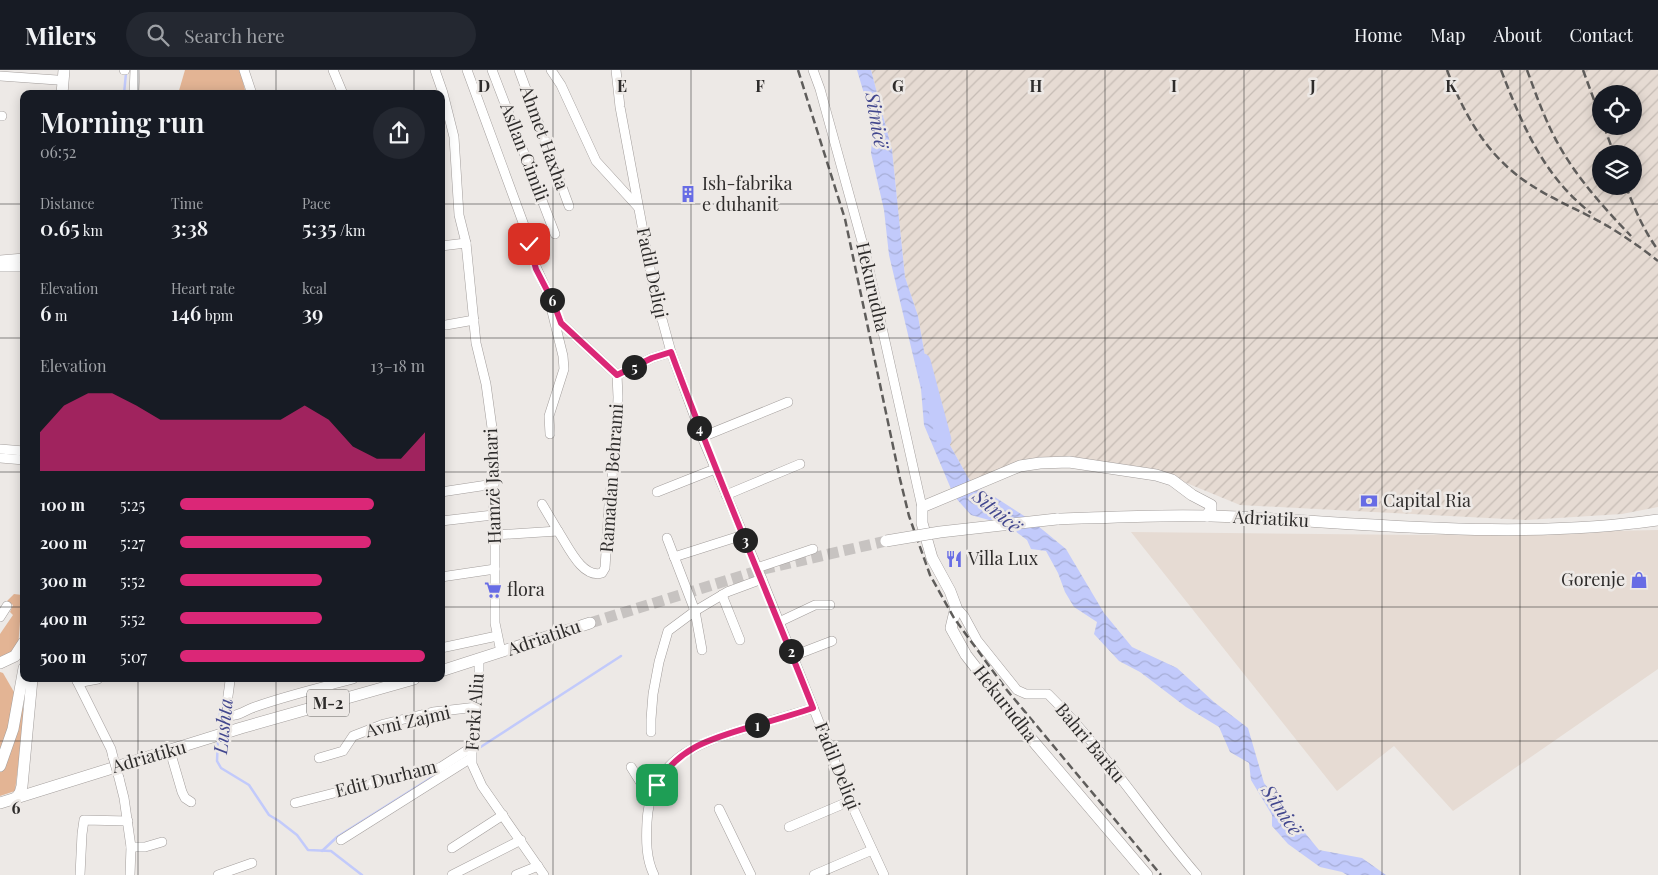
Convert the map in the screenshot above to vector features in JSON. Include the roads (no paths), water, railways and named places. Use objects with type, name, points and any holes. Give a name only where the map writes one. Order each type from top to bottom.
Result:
[{"type":"main road","points":[[62,90],[64,70]]},
{"type":"main road","points":[[56,90],[57,75]]},
{"type":"main road","points":[[922,507],[1020,466],[1069,462],[1156,475],[1172,480],[1192,495],[1238,517]]},
{"type":"main road","points":[[1190,516],[1195,507],[1192,495]]},
{"type":"main road","points":[[1207,516],[1212,509],[1211,505]]},
{"type":"main road","name":"Hekurudha","points":[[922,507],[922,523],[932,558],[950,591],[956,607],[951,628],[966,655],[1028,735],[1146,875]]},
{"type":"main road","name":"Adriatiku","points":[[886,541],[940,532],[1057,519],[1207,516],[1470,530],[1571,528],[1658,520]]},
{"type":"main road","name":"Adriatiku","points":[[445,670],[590,623]]},
{"type":"main road","points":[[0,663],[15,656],[20,648]]},
{"type":"main road","points":[[0,663],[20,667]]},
{"type":"main road","points":[[0,766],[13,729],[21,682]]},
{"type":"main road","points":[[16,798],[20,793],[23,776],[32,682]]},
{"type":"main road","name":"Adriatiku","points":[[0,803],[241,728],[403,682]]},
{"type":"main road","points":[[23,776],[35,784],[49,787]]},
{"type":"street","points":[[134,90],[136,70]]},
{"type":"street","points":[[244,70],[251,90]]},
{"type":"street","points":[[333,70],[339,90]]},
{"type":"street","name":"Hamzë Jashari","points":[[434,70],[441,90]]},
{"type":"street","points":[[467,70],[525,228],[532,258],[561,323],[617,375],[652,358],[671,352]]},
{"type":"street","name":"Asllan Cimili","points":[[492,70],[555,234]]},
{"type":"street","name":"Ahmet Haxha","points":[[519,70],[569,206]]},
{"type":"street","points":[[551,70],[561,85],[596,161],[638,207]]},
{"type":"street","name":"Fadil Deliqi","points":[[616,70],[620,107],[654,290],[671,352],[702,437],[762,579],[850,801],[884,875]]},
{"type":"street","name":"Hekurudha","points":[[813,70],[820,89],[866,256],[922,507]]},
{"type":"street","points":[[0,76],[57,75]]},
{"type":"street","name":"Hamzë Jashari","points":[[445,105],[454,138],[459,215],[466,244],[476,343],[486,384],[493,435],[495,459],[493,515],[495,535],[495,623],[501,652]]},
{"type":"street","points":[[445,246],[466,244]]},
{"type":"street","points":[[0,260],[20,263]]},
{"type":"street","points":[[0,267],[20,264]]},
{"type":"street","points":[[547,291],[564,366],[549,416],[550,434]]},
{"type":"street","points":[[446,325],[474,320]]},
{"type":"street","name":"Ramadan Behrami","points":[[542,504],[582,568],[591,574],[602,574],[606,568],[609,505],[617,432],[617,375]]},
{"type":"street","points":[[702,437],[788,402]]},
{"type":"street","points":[[0,457],[20,452]]},
{"type":"street","points":[[0,457],[20,460]]},
{"type":"street","points":[[726,495],[800,464]]},
{"type":"street","points":[[657,492],[715,469]]},
{"type":"street","points":[[445,491],[494,484]]},
{"type":"street","points":[[445,521],[493,515]]},
{"type":"street","points":[[495,535],[558,531]]},
{"type":"street","points":[[674,557],[743,535]]},
{"type":"street","points":[[666,538],[695,611],[702,650]]},
{"type":"street","points":[[757,568],[813,549]]},
{"type":"street","points":[[445,576],[495,570]]},
{"type":"street","points":[[651,732],[650,719],[653,694],[659,662],[668,631],[695,611],[722,595],[762,579]]},
{"type":"street","points":[[722,595],[740,640]]},
{"type":"street","points":[[779,622],[815,605],[830,606]]},
{"type":"street","points":[[0,617],[7,606]]},
{"type":"street","name":"Bahri Barku","points":[[956,607],[964,616],[977,640],[1018,690],[1026,694],[1048,694],[1068,713],[1196,875]]},
{"type":"street","points":[[445,647],[497,636]]},
{"type":"street","points":[[793,656],[832,641]]},
{"type":"street","name":"Ferki Aliu","points":[[478,660],[479,689],[472,753],[482,786],[544,875]]},
{"type":"street","points":[[78,682],[111,750],[120,778],[132,847],[130,875]]},
{"type":"street","points":[[230,682],[226,712],[232,716],[251,708],[342,682]]},
{"type":"street","name":"Avni Zajmi","points":[[319,758],[343,751],[353,736],[384,724],[433,712],[477,707]]},
{"type":"street","points":[[654,875],[649,862],[647,848],[648,819],[657,785],[666,770],[690,749],[718,736],[813,708]]},
{"type":"street","points":[[170,751],[182,792],[185,798],[191,802]]},
{"type":"street","points":[[340,840],[472,753]]},
{"type":"street","name":"Edit Durham","points":[[295,803],[408,774],[434,770],[472,753]]},
{"type":"street","points":[[632,767],[652,799]]},
{"type":"street","points":[[789,827],[850,801]]},
{"type":"street","points":[[719,810],[751,875]]},
{"type":"street","points":[[452,848],[503,815]]},
{"type":"street","points":[[80,875],[84,820],[128,821]]},
{"type":"street","points":[[452,875],[521,840]]},
{"type":"street","points":[[132,847],[145,847],[162,842]]},
{"type":"street","points":[[814,875],[872,850]]},
{"type":"street","points":[[218,875],[252,863]]},
{"type":"street","points":[[516,875],[538,866]]},
{"type":"water","points":[[857,70],[871,70],[892,150],[905,277],[918,316],[934,408],[946,438],[970,481],[1032,521],[1066,549],[1104,613],[1132,647],[1177,668],[1214,702],[1248,728],[1264,783],[1319,850],[1362,858],[1386,875],[1347,875],[1320,867],[1288,844],[1272,826],[1272,815],[1251,780],[1249,763],[1230,752],[1219,727],[1186,707],[1140,672],[1119,661],[1094,634],[1097,622],[1074,607],[1046,551],[1031,549],[1027,540],[1007,525],[971,515],[954,496],[924,425],[921,389],[889,255],[884,210],[871,153],[873,124]]},
{"type":"waterway","name":"Lushta","points":[[124,90],[126,73]]},
{"type":"waterway","name":"Sitnicë","points":[[923,361],[944,440]]},
{"type":"waterway","points":[[476,750],[621,656]]},
{"type":"waterway","name":"Lushta","points":[[219,732],[220,712],[223,703]]},
{"type":"waterway","name":"Lushta","points":[[218,738],[217,761],[221,768],[249,785],[269,815],[297,835],[308,850],[331,851],[362,875]]},
{"type":"waterway","points":[[322,851],[337,837],[442,771]]},
{"type":"tunnel","points":[[590,623],[764,569],[886,541]]},
{"type":"railway","points":[[798,70],[845,219],[900,479],[909,516],[930,575],[954,618],[1006,689],[1161,875]]},
{"type":"railway","points":[[1447,70],[1473,125],[1501,161],[1512,171],[1535,188],[1611,228],[1658,261]]},
{"type":"railway","points":[[1501,70],[1526,129],[1547,166],[1574,198],[1591,213]]},
{"type":"railway","points":[[1527,70],[1547,121],[1566,158],[1597,199],[1631,236]]},
{"type":"railway","points":[[1583,70],[1592,94]]},
{"type":"railway","points":[[1607,135],[1611,145]]},
{"type":"railway","points":[[1629,195],[1648,235],[1658,250]]},
{"type":"place","name":"Ish-fabrika e duhanit","points":[[688,194]]},
{"type":"place","name":"Capital Ria","points":[[1369,501]]},
{"type":"place","name":"Villa Lux","points":[[954,559]]},
{"type":"place","name":"Gorenje","points":[[1639,580]]},
{"type":"place","name":"flora","points":[[493,590]]}]
